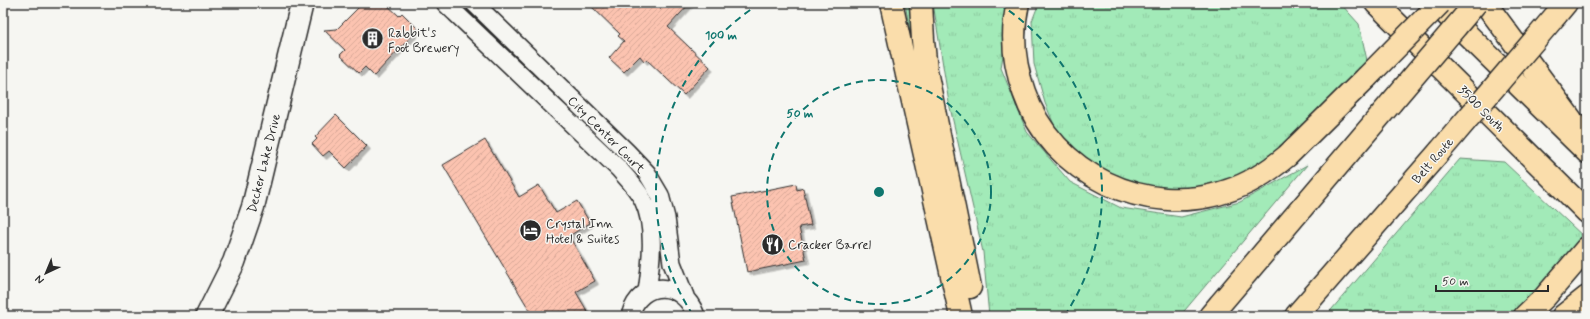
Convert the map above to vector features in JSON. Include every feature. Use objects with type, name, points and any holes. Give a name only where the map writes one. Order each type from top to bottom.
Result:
[{"type":"main road","points":[[891,3],[961,316]]},
{"type":"main road","points":[[921,3],[922,40],[926,71],[975,316]]},
{"type":"main road","points":[[1018,3],[1014,37],[1017,68],[1026,100],[1042,130],[1065,155],[1082,170],[1107,184],[1139,196],[1174,200],[1192,199],[1227,192],[1249,182],[1274,167],[1367,77],[1440,3]]},
{"type":"main road","name":"3500 South","points":[[1376,3],[1587,212]]},
{"type":"main road","points":[[1435,3],[1587,152]]},
{"type":"main road","points":[[1210,316],[1476,3]]},
{"type":"main road","points":[[1485,3],[1587,141]]},
{"type":"main road","name":"Belt Route","points":[[1296,316],[1561,9]]},
{"type":"main road","points":[[1525,316],[1545,297],[1587,248]]},
{"type":"main road","points":[[1563,316],[1587,297]]},
{"type":"street","name":"Decker Lake Drive","points":[[206,316],[234,262],[253,207],[302,3]]},
{"type":"street","name":"City Center Court","points":[[445,3],[618,168],[635,188],[643,200],[650,227],[651,261],[647,292]]},
{"type":"street","name":"City Center Court","points":[[474,3],[647,173],[660,195],[664,207],[672,263],[685,296],[693,306],[696,316]]},
{"type":"street","points":[[630,316],[633,306],[639,298],[647,292],[657,288],[668,288],[685,296]]},
{"type":"green space","points":[[905,3],[916,3],[916,68]]},
{"type":"green space","points":[[933,3],[1011,3],[1001,68],[1027,132],[1070,182],[1121,208],[1181,217],[1240,202],[1307,165],[1180,316],[989,316],[983,252],[949,103]]},
{"type":"green space","points":[[1039,3],[1340,3],[1359,24],[1368,65],[1274,157],[1222,188],[1174,194],[1108,175],[1088,160],[1057,132],[1045,103],[1034,64],[1032,21]]},
{"type":"green space","points":[[1460,159],[1504,162],[1585,238],[1551,277],[1511,316],[1326,316]]},
{"type":"building","name":"Rabbit's Foot Brewery","points":[[363,3],[385,3],[399,16],[402,13],[418,29],[374,76],[365,67],[359,73],[340,55],[345,50],[324,30],[337,29]]},
{"type":"building","points":[[588,3],[690,3],[668,27],[710,67],[684,95],[646,59],[644,61],[640,56],[624,72],[609,58],[624,41],[618,36],[620,34]]},
{"type":"building","points":[[336,115],[367,146],[346,168],[329,151],[323,156],[312,144],[317,139],[315,137]]},
{"type":"building","name":"Crystal Inn Hotel & Suites","points":[[485,140],[519,197],[539,185],[556,213],[577,201],[590,223],[569,236],[595,281],[576,292],[590,316],[533,316],[443,165]]},
{"type":"building","name":"Cracker Barrel","points":[[796,184],[797,190],[803,188],[811,225],[799,227],[806,260],[747,272],[732,197]]},
{"type":"place","name":"Rabbit's Foot Brewery","points":[[373,39]]},
{"type":"place","name":"Crystal Inn Hotel & Suites","points":[[530,230]]},
{"type":"place","name":"Cracker Barrel","points":[[772,244]]}]
